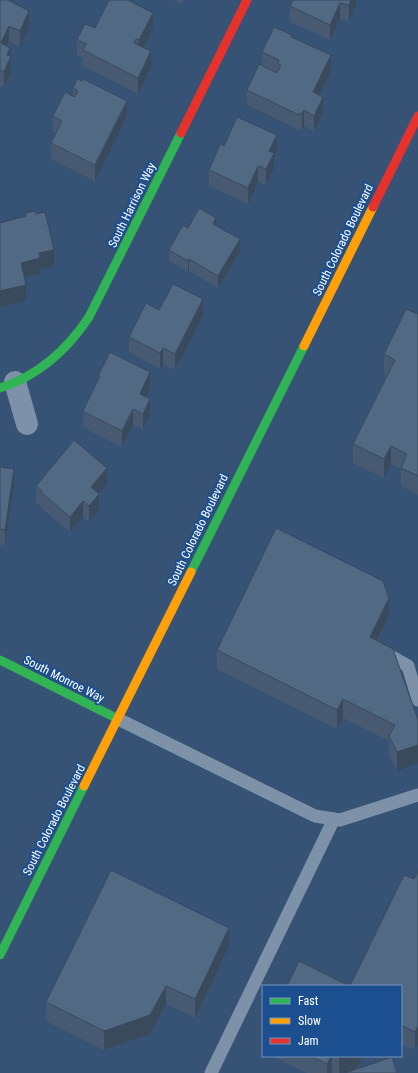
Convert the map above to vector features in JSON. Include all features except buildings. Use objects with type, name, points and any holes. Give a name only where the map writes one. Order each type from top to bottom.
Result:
[{"type":"main road","name":"South Harrison Way","points":[[7,385],[45,365],[69,343],[89,317],[247,0]]},
{"type":"main road","name":"South Colorado Boulevard","points":[[0,955],[418,116]]},
{"type":"main road","name":"South Monroe Way","points":[[0,660],[118,719]]},
{"type":"street","points":[[7,385],[26,424]]},
{"type":"lane","points":[[381,651],[408,666],[418,700]]},
{"type":"lane","points":[[118,719],[315,816],[340,820],[418,794]]},
{"type":"lane","points":[[211,1073],[334,819]]},
{"type":"traffic: fast","points":[[0,388],[14,383],[39,369],[61,351],[89,317],[181,133]]},
{"type":"traffic: fast","points":[[191,572],[304,346]]},
{"type":"traffic: fast","points":[[0,660],[118,719]]},
{"type":"traffic: fast","points":[[0,955],[84,786]]},
{"type":"traffic: slow","points":[[304,346],[373,207]]},
{"type":"traffic: slow","points":[[84,786],[191,572]]},
{"type":"traffic: jam","points":[[181,133],[247,0]]},
{"type":"traffic: jam","points":[[373,207],[418,116]]}]
